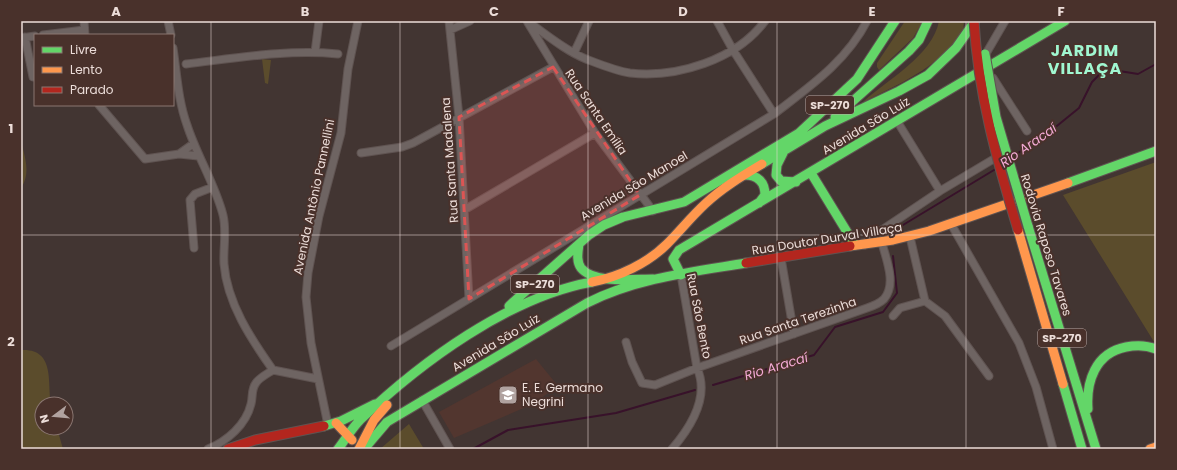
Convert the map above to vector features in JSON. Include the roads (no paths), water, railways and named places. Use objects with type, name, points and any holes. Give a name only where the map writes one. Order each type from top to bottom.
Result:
[{"type":"main road","name":"Rodovia Raposo Tavares","points":[[609,279],[652,257],[666,245],[705,204],[744,170],[799,133],[814,120],[857,79],[893,25],[898,21]]},
{"type":"main road","points":[[825,126],[909,51],[919,40],[928,21]]},
{"type":"main road","name":"Rodovia Raposo Tavares","points":[[744,170],[783,153],[825,126],[899,91],[928,75],[956,48],[975,21]]},
{"type":"main road","name":"Rodovia Raposo Tavares","points":[[975,21],[978,79],[983,107],[1082,449]]},
{"type":"main road","name":"Rodovia Raposo Tavares","points":[[983,21],[985,62],[991,94],[1028,226],[1096,449]]},
{"type":"main road","name":"Avenida São Luiz","points":[[679,250],[796,182],[1065,21]]},
{"type":"main road","name":"Rua Doutor Durval Villaça","points":[[653,279],[860,245],[882,244],[910,237],[951,224],[1156,151]]},
{"type":"main road","points":[[783,153],[775,168],[775,174],[781,182],[796,182]]},
{"type":"main road","points":[[744,170],[759,178],[764,183],[765,195],[759,203]]},
{"type":"main road","name":"SP-270","points":[[488,323],[537,283],[589,235],[604,225],[623,217],[653,211],[684,202],[744,170]]},
{"type":"main road","points":[[811,173],[860,245]]},
{"type":"main road","points":[[579,244],[577,257],[582,269],[593,276],[609,279],[653,279]]},
{"type":"main road","name":"Rua São Bento","points":[[679,250],[674,256],[673,260],[681,275]]},
{"type":"main road","name":"SP-270","points":[[338,449],[359,421],[384,399],[446,350],[488,323],[543,295],[587,283],[609,279]]},
{"type":"main road","name":"Avenida São Luiz","points":[[364,449],[387,422],[422,400],[587,303],[609,292],[653,279]]},
{"type":"main road","points":[[1092,439],[1087,400],[1088,382],[1093,368],[1110,352],[1123,347],[1137,345],[1156,349]]},
{"type":"main road","points":[[359,449],[374,420],[408,379]]},
{"type":"main road","points":[[228,449],[237,447],[258,438],[310,430],[332,424],[384,399]]},
{"type":"main road","points":[[332,424],[348,435],[352,441],[354,449]]},
{"type":"main road","points":[[1150,449],[1156,447]]},
{"type":"street","points":[[53,34],[85,33],[84,21]]},
{"type":"street","points":[[168,21],[171,34]]},
{"type":"street","points":[[315,52],[319,21]]},
{"type":"street","name":"Avenida Antônio Pannellini","points":[[332,424],[318,379],[307,315],[308,273],[319,216],[341,133],[348,69],[358,21]]},
{"type":"street","name":"Rua Santa Madalena","points":[[449,21],[459,117],[469,299]]},
{"type":"street","points":[[450,30],[470,21]]},
{"type":"street","points":[[526,21],[574,53],[586,59],[629,72],[663,72],[688,68],[733,50],[765,21]]},
{"type":"street","name":"Rua Santa Emília","points":[[526,21],[595,133],[653,211]]},
{"type":"street","points":[[574,53],[589,21]]},
{"type":"street","points":[[717,21],[733,50],[774,114]]},
{"type":"street","name":"Avenida São Manoel","points":[[391,346],[774,114],[827,74],[854,43],[867,21]]},
{"type":"street","points":[[974,76],[1005,21]]},
{"type":"street","points":[[33,77],[23,38],[34,36]]},
{"type":"street","points":[[186,64],[260,55],[315,52],[338,54]]},
{"type":"street","points":[[174,55],[180,98],[194,144],[224,217],[226,284],[239,314],[259,350],[273,370],[318,379]]},
{"type":"street","points":[[361,153],[402,147],[413,143],[553,67]]},
{"type":"street","points":[[986,68],[1027,131]]},
{"type":"street","points":[[100,106],[145,159],[179,154],[198,156]]},
{"type":"street","points":[[897,121],[940,191]]},
{"type":"street","points":[[464,210],[595,133]]},
{"type":"street","points":[[179,154],[194,144]]},
{"type":"street","points":[[860,245],[940,191],[1005,152]]},
{"type":"street","points":[[194,248],[190,200],[195,194],[213,188]]},
{"type":"street","points":[[623,217],[632,200]]},
{"type":"street","points":[[951,224],[1024,354],[1036,387],[1053,449]]},
{"type":"street","points":[[910,237],[925,301],[945,316],[989,376]]},
{"type":"street","name":"Rua Santa Terezinha","points":[[626,342],[632,362],[642,383],[655,385],[697,368],[868,308],[883,300],[889,288],[890,276],[882,244]]},
{"type":"street","points":[[781,258],[794,334]]},
{"type":"street","name":"Rua São Bento","points":[[672,449],[681,438],[698,409],[702,381],[697,368],[681,275]]},
{"type":"street","points":[[893,316],[900,308],[925,301]]},
{"type":"street","points":[[208,449],[221,443],[235,432],[249,411],[256,381],[273,370]]},
{"type":"street","points":[[422,400],[450,449]]},
{"type":"waterway","name":"Rio Aracaí","points":[[1012,157],[1047,134],[1079,108],[1092,82],[1100,74],[1113,70],[1138,74],[1156,64]]},
{"type":"waterway","name":"Rio Aracaí","points":[[893,236],[898,228],[994,170]]},
{"type":"waterway","name":"Rio Aracaí","points":[[713,385],[814,355],[835,327],[883,312],[897,293],[893,256]]},
{"type":"waterway","name":"Rio Aracaí","points":[[473,449],[508,430],[616,413],[695,390]]},
{"type":"place","name":"E. E. Germano Negrini","points":[[508,395]]},
{"type":"district","name":"JARDIM VILLAÇA","points":[[1085,59]]}]
